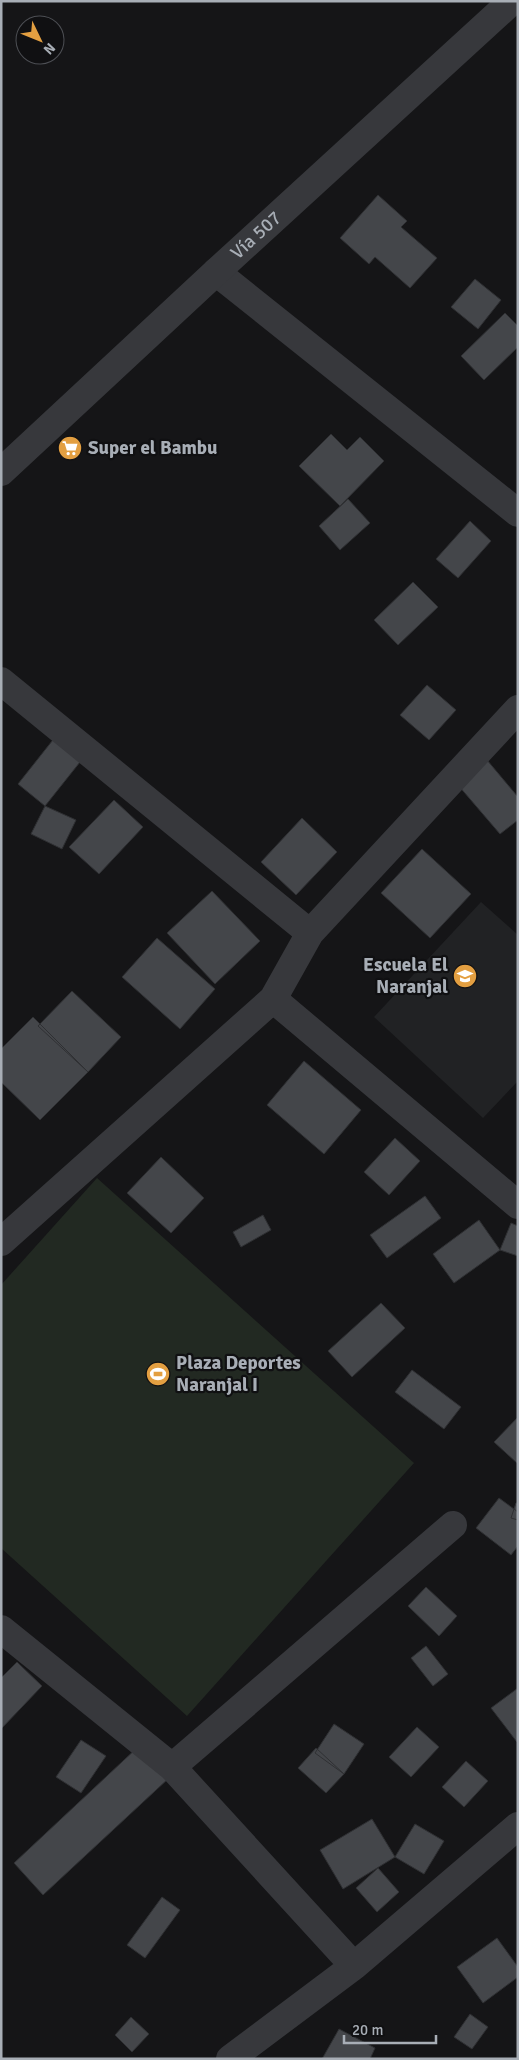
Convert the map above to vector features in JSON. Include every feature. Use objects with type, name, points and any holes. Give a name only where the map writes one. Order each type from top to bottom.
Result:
[{"type":"street","name":"Vía 507","points":[[1,472],[512,1]]},
{"type":"street","points":[[216,272],[518,513]]},
{"type":"street","points":[[1,681],[310,933]]},
{"type":"street","points":[[1,1242],[273,999],[310,933],[518,709]]},
{"type":"street","points":[[273,999],[518,1205]]},
{"type":"street","points":[[172,1767],[454,1525]]},
{"type":"street","points":[[1,1629],[172,1767],[354,1966]]},
{"type":"street","points":[[230,2059],[354,1966],[518,1826]]},
{"type":"shaded area","name":"Escuela El Naranjal","points":[[481,902],[518,935],[518,1081],[483,1118],[374,1017]]},
{"type":"shaded area","name":"Plaza Deportes Naranjal I","points":[[97,1178],[414,1463],[187,1716],[1,1548],[1,1285]]},
{"type":"building","points":[[378,195],[407,221],[401,227],[437,258],[410,288],[375,257],[369,264],[340,238]]},
{"type":"building","points":[[475,279],[501,300],[478,329],[451,307]]},
{"type":"building","points":[[505,313],[518,326],[518,347],[484,380],[461,356]]},
{"type":"building","points":[[331,434],[347,450],[360,437],[384,461],[340,506],[299,466]]},
{"type":"building","points":[[348,499],[370,523],[340,550],[319,526]]},
{"type":"building","points":[[470,521],[491,541],[458,578],[436,559]]},
{"type":"building","points":[[413,582],[438,607],[398,645],[374,620]]},
{"type":"building","points":[[427,685],[456,710],[429,740],[400,715]]},
{"type":"building","points":[[60,731],[88,752],[45,806],[18,784]]},
{"type":"building","points":[[487,760],[518,797],[518,820],[500,834],[458,785]]},
{"type":"building","points":[[114,800],[143,827],[99,874],[69,847]]},
{"type":"building","points":[[45,806],[76,820],[62,849],[31,834]]},
{"type":"building","points":[[302,818],[337,852],[296,895],[261,862]]},
{"type":"building","points":[[422,849],[471,894],[430,938],[381,893]]},
{"type":"building","points":[[212,891],[260,941],[215,984],[167,933]]},
{"type":"building","points":[[157,938],[215,989],[180,1029],[122,977]]},
{"type":"building","points":[[72,991],[121,1037],[88,1072],[38,1026]]},
{"type":"building","points":[[33,1017],[88,1072],[40,1120],[1,1082],[1,1049]]},
{"type":"building","points":[[304,1061],[361,1110],[324,1154],[267,1105]]},
{"type":"building","points":[[395,1138],[420,1161],[389,1195],[364,1172]]},
{"type":"building","points":[[161,1157],[204,1198],[171,1233],[127,1193]]},
{"type":"building","points":[[425,1196],[441,1218],[387,1258],[370,1235]]},
{"type":"building","points":[[263,1215],[271,1230],[241,1247],[233,1232]]},
{"type":"building","points":[[479,1220],[500,1250],[454,1283],[433,1254]]},
{"type":"building","points":[[511,1223],[518,1226],[518,1256],[500,1250]]},
{"type":"building","points":[[381,1303],[405,1328],[352,1377],[328,1351]]},
{"type":"building","points":[[412,1370],[461,1407],[444,1429],[395,1392]]},
{"type":"building","points":[[518,1417],[518,1464],[494,1442]]},
{"type":"building","points":[[499,1498],[518,1512],[518,1546],[511,1555],[476,1528]]},
{"type":"building","points":[[516,1503],[518,1503],[518,1520],[511,1518]]},
{"type":"building","points":[[426,1587],[457,1616],[439,1636],[408,1606]]},
{"type":"building","points":[[426,1646],[448,1674],[433,1686],[411,1658]]},
{"type":"building","points":[[17,1662],[42,1686],[1,1729],[1,1678]]},
{"type":"building","points":[[518,1688],[518,1741],[517,1742],[491,1708]]},
{"type":"building","points":[[334,1724],[364,1744],[344,1774],[315,1753]]},
{"type":"building","points":[[417,1727],[439,1747],[411,1777],[389,1757]]},
{"type":"building","points":[[81,1740],[106,1756],[81,1793],[56,1777]]},
{"type":"building","points":[[139,1746],[169,1778],[43,1895],[14,1863]]},
{"type":"building","points":[[316,1748],[344,1774],[326,1793],[298,1768]]},
{"type":"building","points":[[466,1761],[488,1781],[464,1807],[442,1787]]},
{"type":"building","points":[[372,1819],[395,1857],[343,1889],[320,1850]]},
{"type":"building","points":[[415,1824],[444,1841],[424,1874],[395,1857]]},
{"type":"building","points":[[378,1868],[399,1892],[377,1912],[356,1888]]},
{"type":"building","points":[[162,1897],[180,1910],[145,1958],[127,1945]]},
{"type":"building","points":[[497,1938],[518,1967],[518,1977],[483,2003],[457,1967]]},
{"type":"building","points":[[470,2014],[488,2027],[472,2049],[454,2037]]},
{"type":"building","points":[[131,2017],[149,2034],[132,2052],[115,2035]]},
{"type":"building","points":[[339,2029],[375,2048],[370,2059],[322,2059]]},
{"type":"place","name":"Super el Bambu","points":[[70,448]]},
{"type":"place","name":"Escuela El Naranjal","points":[[465,976]]},
{"type":"place","name":"Plaza Deportes Naranjal I","points":[[158,1374]]}]
